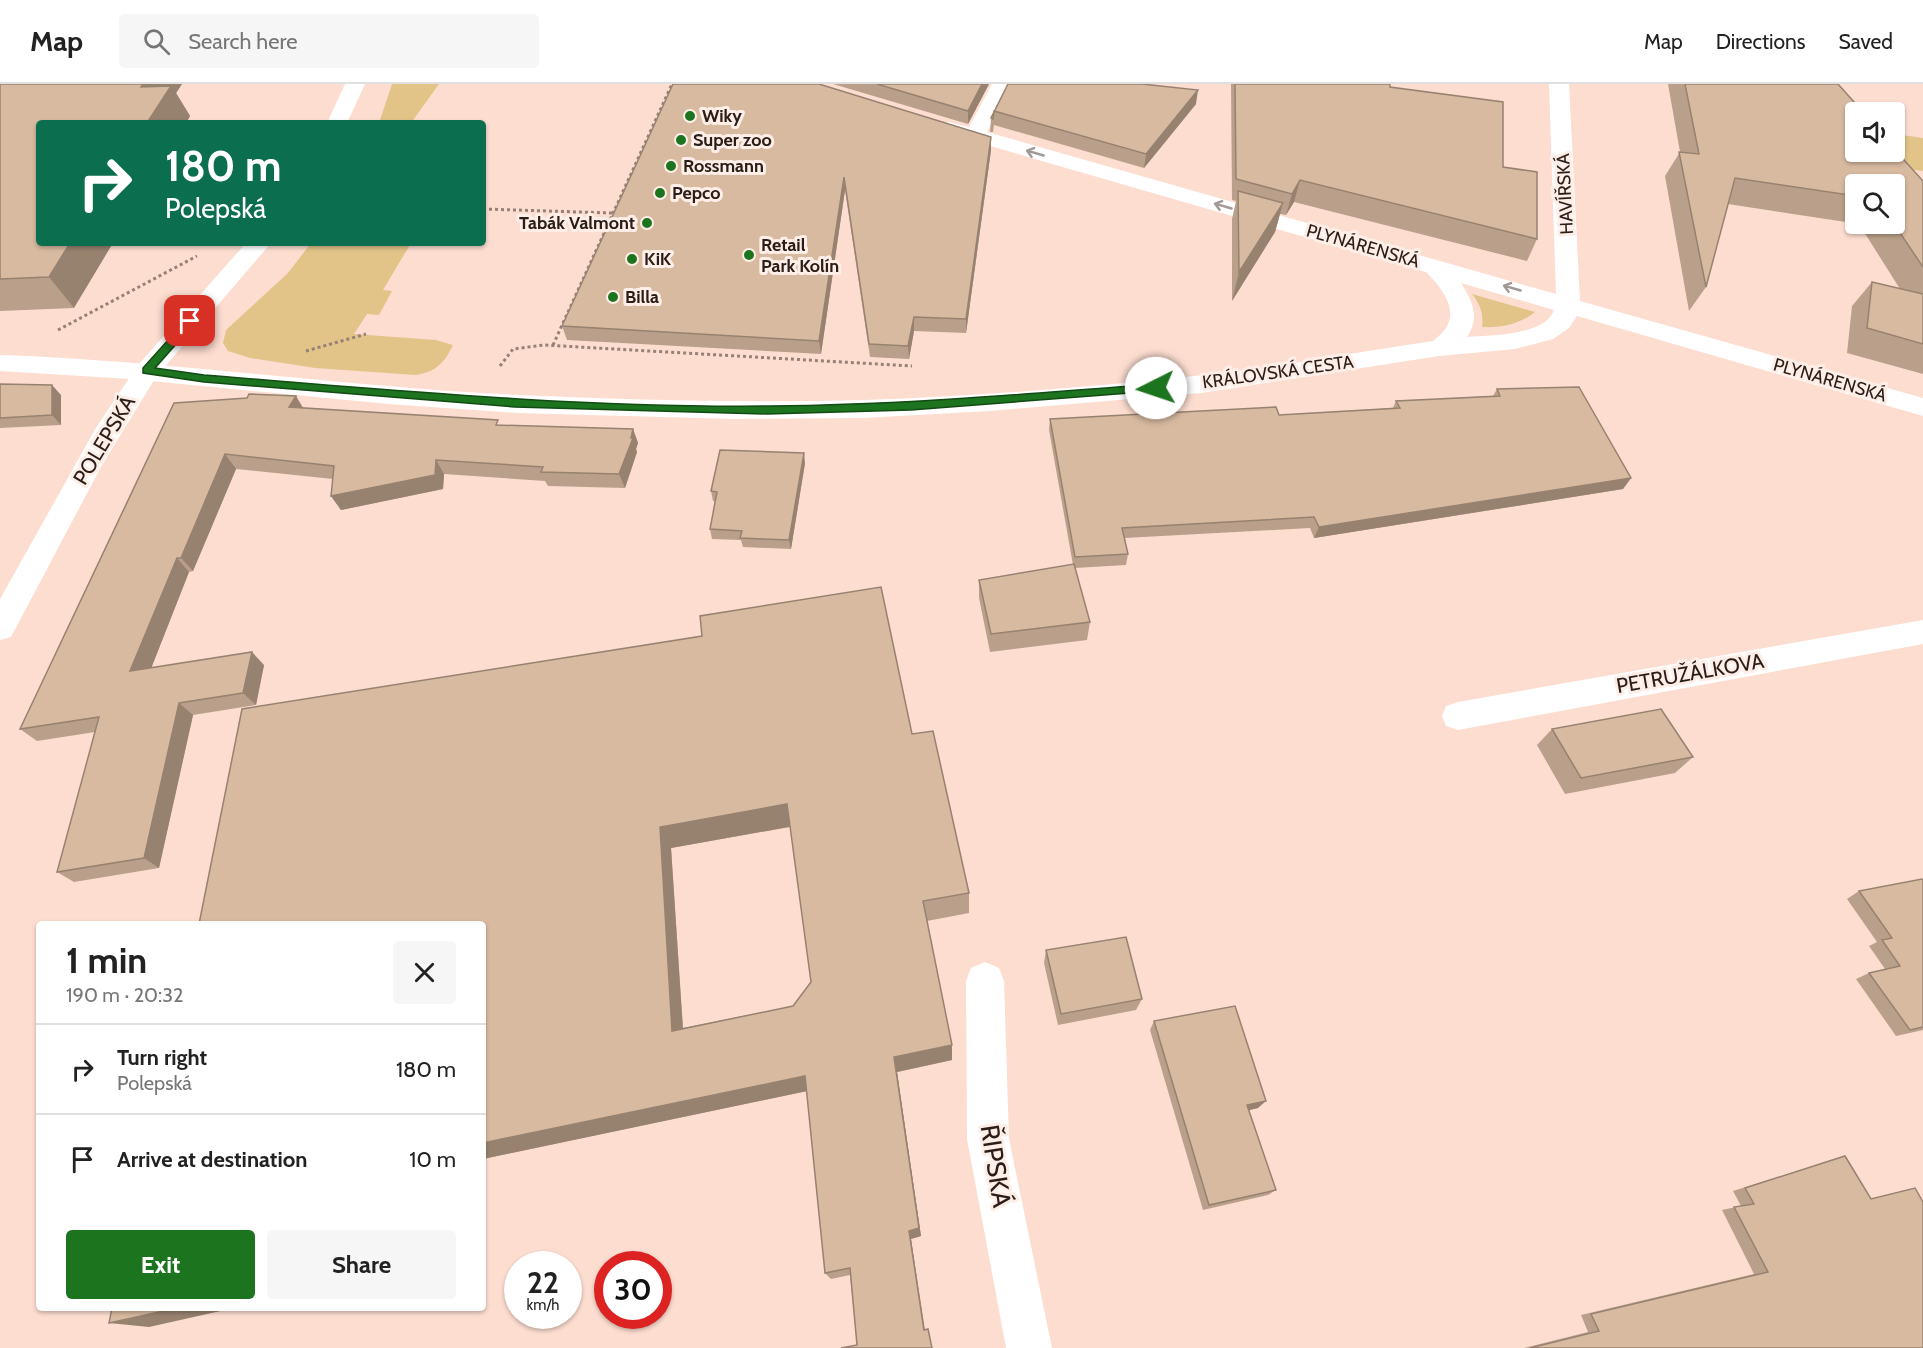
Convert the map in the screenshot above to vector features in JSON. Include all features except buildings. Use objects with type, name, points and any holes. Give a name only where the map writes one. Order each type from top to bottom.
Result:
[{"type":"street","points":[[338,120],[356,84]]},
{"type":"street","points":[[975,136],[1002,84]]},
{"type":"street","name":"HAVÍŘSKÁ","points":[[1559,84],[1569,281],[1568,304]]},
{"type":"street","name":"PLYNÁRENSKÁ","points":[[930,122],[1923,407]]},
{"type":"street","name":"POLEPSKÁ","points":[[0,628],[80,479],[147,371],[256,246]]},
{"type":"street","points":[[1432,265],[1450,282],[1458,298],[1462,315],[1461,326],[1456,335],[1441,347]]},
{"type":"street","name":"KRÁLOVSKÁ CESTA","points":[[0,363],[79,365],[204,379],[515,404],[767,410],[864,409],[1201,384],[1253,378],[1441,347],[1536,335],[1554,327],[1564,317],[1568,304]]},
{"type":"street","name":"PETRUŽÁLKOVA","points":[[1458,716],[1923,632]]},
{"type":"street","name":"ŘIPSKÁ","points":[[985,981],[988,1139],[1029,1348]]},
{"type":"path","points":[[553,345],[672,84]]},
{"type":"path","points":[[486,209],[612,213]]},
{"type":"path","points":[[55,331],[201,255]]},
{"type":"path","points":[[304,351],[366,334]]},
{"type":"path","points":[[500,366],[506,355],[517,347],[553,345],[912,366]]},
{"type":"shaded area","points":[[392,84],[439,84],[413,120],[380,120]]},
{"type":"shaded area","points":[[1905,135],[1923,138],[1923,171],[1900,168],[1898,162],[1905,162]]},
{"type":"shaded area","points":[[309,246],[409,246],[383,290],[392,291],[379,315],[367,314],[354,334],[436,340],[453,345],[447,356],[434,369],[416,375],[315,368],[250,358],[228,351],[223,343],[226,330],[288,273]]},
{"type":"shaded area","points":[[1472,294],[1535,312],[1523,320],[1510,324],[1482,327],[1481,309]]},
{"type":"place","name":"Wiky","points":[[690,116]]},
{"type":"place","name":"Super zoo","points":[[681,140]]},
{"type":"place","name":"Rossmann","points":[[671,166]]},
{"type":"place","name":"Pepco","points":[[660,193]]},
{"type":"place","name":"Tabák Valmont","points":[[647,223]]},
{"type":"place","name":"Retail Park Kolín","points":[[749,255]]},
{"type":"place","name":"KiK","points":[[632,259]]},
{"type":"place","name":"Billa","points":[[613,297]]},
{"type":"route","points":[[190,321],[147,371],[204,379],[515,404],[767,410],[864,409],[1156,388]]}]
